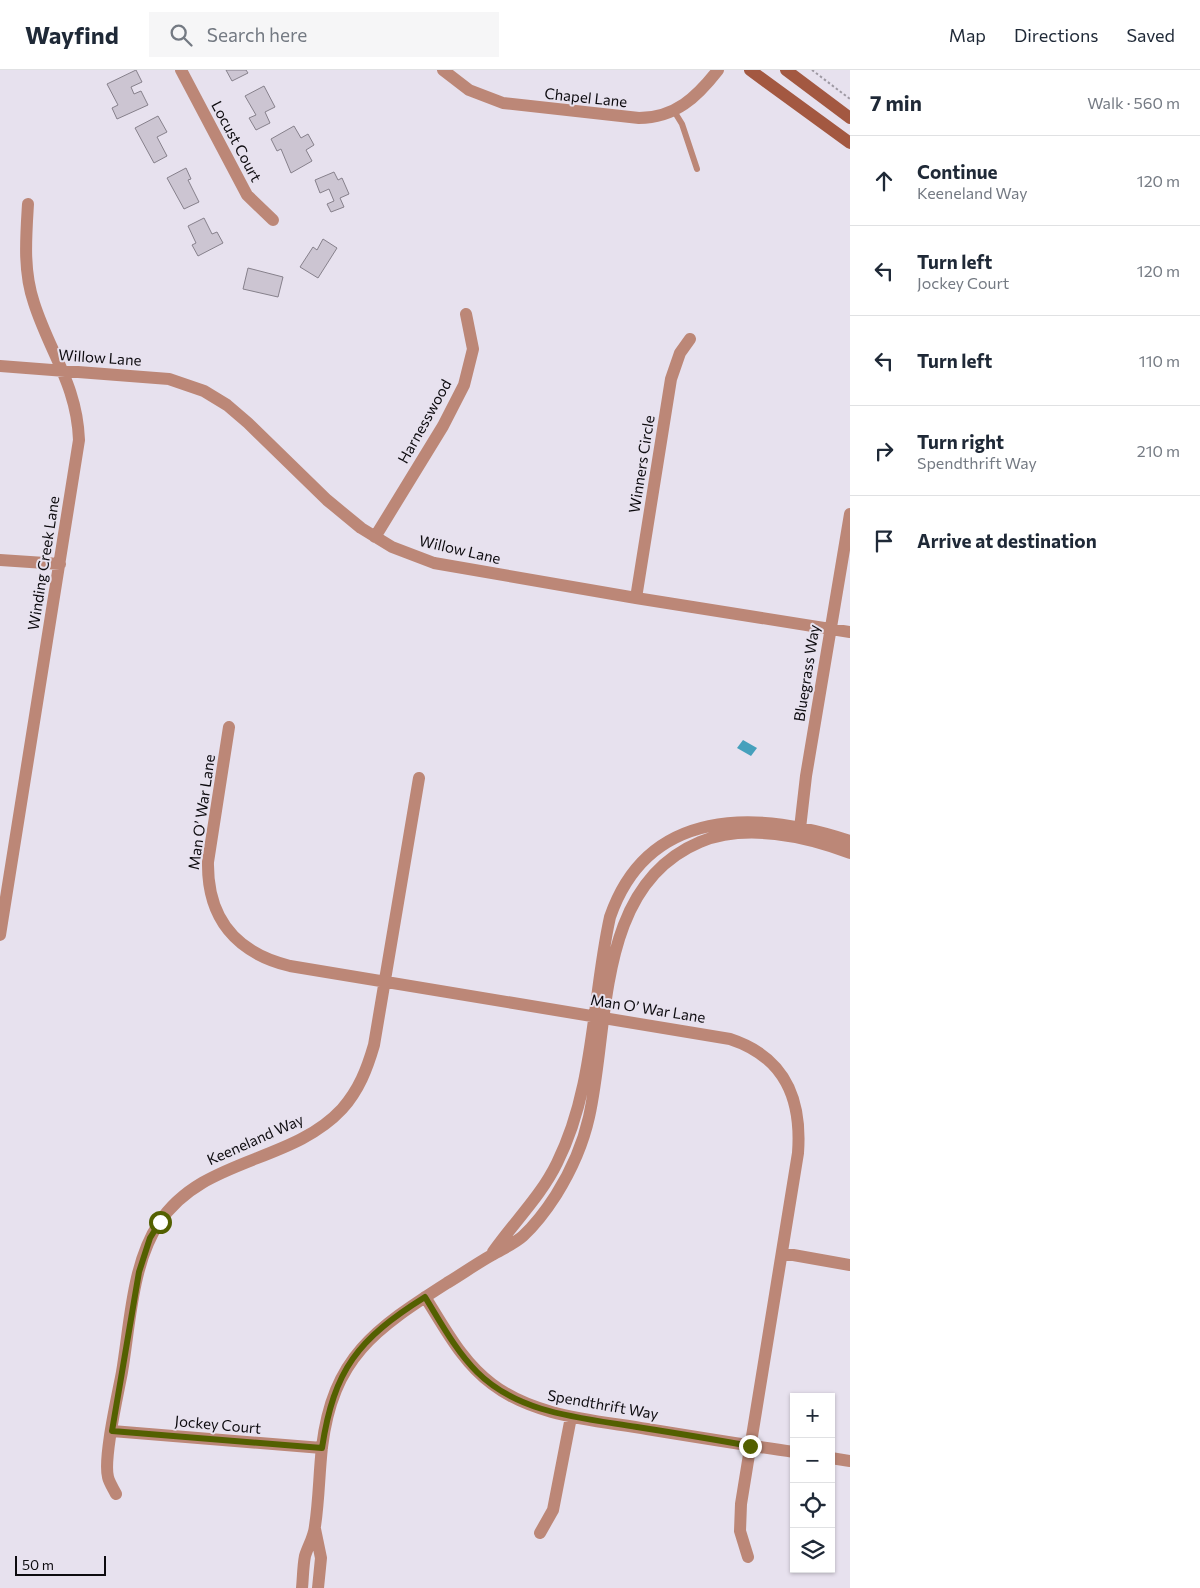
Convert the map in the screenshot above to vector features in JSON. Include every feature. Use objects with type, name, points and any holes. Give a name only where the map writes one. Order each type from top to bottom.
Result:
[{"type":"main road","points":[[750,70],[850,143]]},
{"type":"main road","points":[[786,70],[850,118]]},
{"type":"street","name":"Locust Court","points":[[181,70],[247,195],[273,220]]},
{"type":"street","name":"Chapel Lane","points":[[443,70],[469,90],[503,103],[639,118],[657,117],[674,111],[703,89],[718,70]]},
{"type":"street","name":"Winding Creek Lane","points":[[0,935],[79,440],[75,403],[63,370],[33,302],[27,276],[28,204]]},
{"type":"street","name":"Harnesswood","points":[[375,537],[443,426],[464,385],[473,350],[466,314]]},
{"type":"street","name":"Winners Circle","points":[[636,598],[671,378],[676,362],[690,339]]},
{"type":"street","name":"Willow Lane","points":[[0,366],[168,379],[204,391],[227,405],[340,512],[375,537],[408,554],[434,562],[636,598],[850,632]]},
{"type":"street","name":"Bluegrass Way","points":[[799,834],[830,629],[850,514]]},
{"type":"street","points":[[0,560],[60,564]]},
{"type":"street","name":"Man O’ War Lane","points":[[229,728],[208,862],[208,881],[211,899],[218,915],[241,944],[255,954],[272,962],[385,982],[730,1038],[755,1050],[781,1075],[794,1099],[800,1135],[739,1522],[741,1540],[748,1557]]},
{"type":"street","name":"Keeneland Way","points":[[116,1494],[108,1477],[107,1468],[139,1272],[150,1238],[160,1222],[184,1195],[198,1184],[214,1175],[297,1140],[328,1121],[353,1095],[366,1071],[374,1046],[419,778]]},
{"type":"street","points":[[302,1588],[305,1558],[315,1530],[327,1413],[333,1396],[355,1356],[386,1323],[492,1254],[543,1187],[564,1147],[582,1086],[599,1016],[610,917],[625,884],[648,856],[670,840],[703,826],[729,822],[755,823],[799,834],[850,841]]},
{"type":"street","points":[[799,834],[850,853]]},
{"type":"street","points":[[782,1254],[850,1265]]},
{"type":"street","name":"Spendthrift Way","points":[[425,1297],[460,1352],[491,1384],[522,1402],[571,1417],[790,1451]]},
{"type":"street","points":[[540,1533],[553,1510],[571,1417]]},
{"type":"street","name":"Jockey Court","points":[[112,1431],[322,1448]]},
{"type":"street","points":[[835,1459],[850,1461]]},
{"type":"street","points":[[315,1530],[321,1558],[318,1588]]},
{"type":"lane","points":[[674,111],[682,124],[697,169]]},
{"type":"path","points":[[812,70],[850,99]]},
{"type":"water","points":[[743,740],[757,748],[751,756],[737,748]]},
{"type":"building","points":[[136,70],[142,82],[131,87],[134,94],[141,91],[148,105],[117,119],[112,108],[118,105],[107,84]]},
{"type":"building","points":[[226,70],[246,70],[248,73],[232,81]]},
{"type":"building","points":[[264,86],[275,107],[265,112],[270,123],[256,130],[249,118],[256,115],[245,96]]},
{"type":"building","points":[[158,116],[167,132],[157,137],[167,156],[154,163],[135,128]]},
{"type":"building","points":[[294,126],[301,138],[308,134],[314,145],[306,150],[312,161],[291,173],[281,149],[277,151],[271,139]]},
{"type":"building","points":[[186,168],[191,179],[188,180],[199,202],[184,209],[167,178]]},
{"type":"building","points":[[334,172],[338,180],[342,178],[349,194],[340,198],[344,207],[331,212],[327,204],[334,201],[329,189],[320,193],[315,180]]},
{"type":"building","points":[[204,218],[212,234],[217,232],[223,243],[198,256],[192,245],[196,243],[188,226]]},
{"type":"building","points":[[323,239],[337,248],[318,278],[300,267],[313,247],[317,250]]},
{"type":"building","points":[[248,268],[283,277],[278,297],[243,289]]},
{"type":"route","points":[[160,1222],[150,1238],[139,1272],[112,1431],[322,1448],[327,1413],[344,1371],[366,1342],[386,1323],[425,1297],[460,1352],[478,1372],[491,1384],[522,1402],[539,1409],[571,1417],[750,1446]]}]
